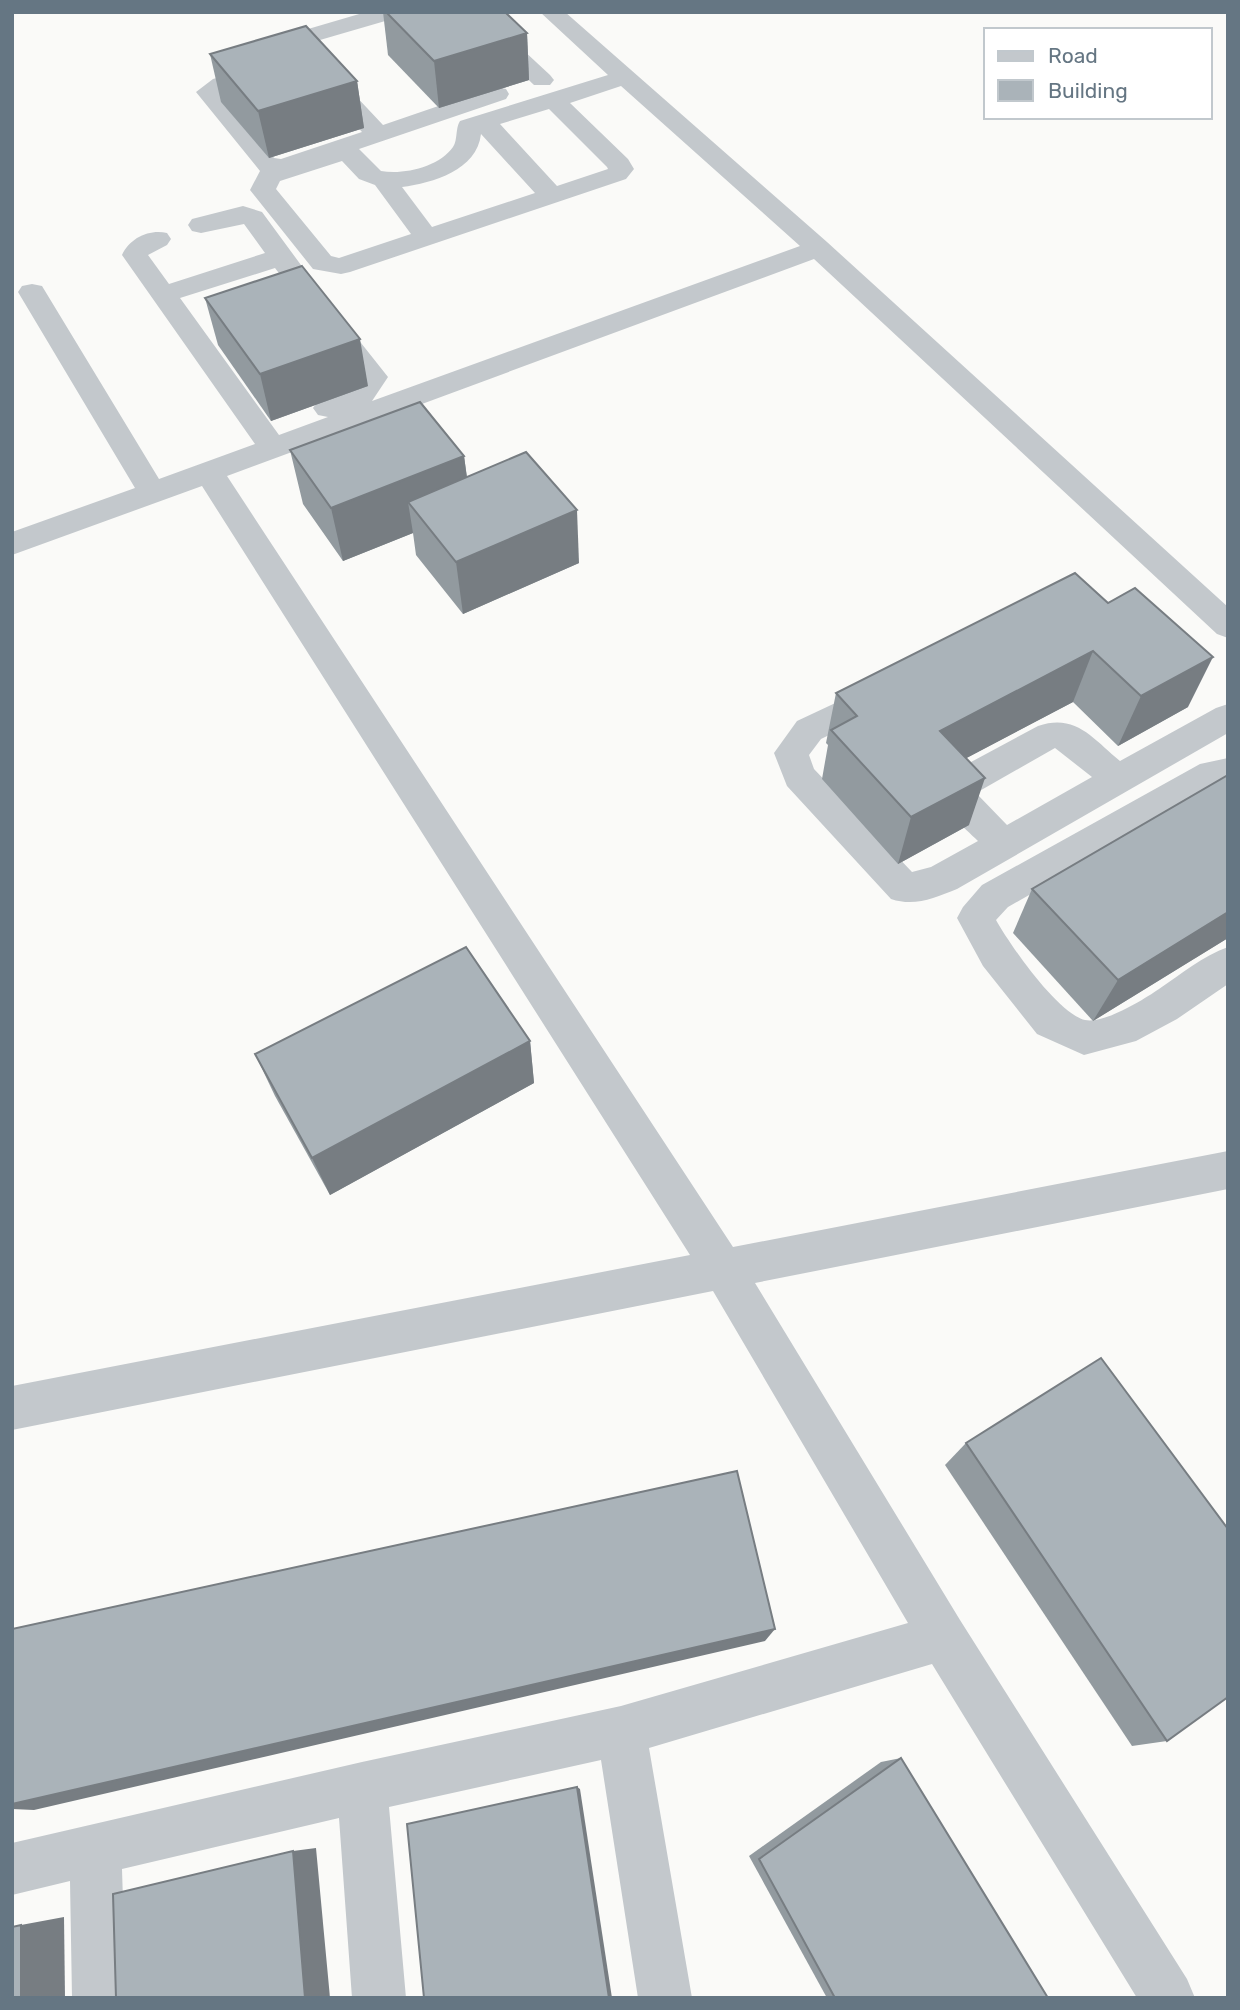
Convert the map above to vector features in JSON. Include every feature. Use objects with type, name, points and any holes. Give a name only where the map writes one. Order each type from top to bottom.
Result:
[{"type":"street","points":[[468,12],[548,90],[621,169],[617,174],[341,266],[322,263],[263,190],[269,177],[341,153],[349,153],[368,175],[384,180],[411,177],[453,161],[468,143],[469,126],[484,122],[548,90]]},
{"type":"street","points":[[551,12],[818,248],[1228,626]]},
{"type":"street","points":[[365,39],[397,20]]},
{"type":"street","points":[[219,62],[397,20]]},
{"type":"street","points":[[377,133],[308,62],[220,84],[208,92],[265,163],[272,167],[283,167],[377,133],[548,90],[615,69]]},
{"type":"street","points":[[484,122],[552,196]]},
{"type":"street","points":[[384,180],[427,238]]},
{"type":"street","points":[[12,544],[209,473],[269,440],[363,396],[370,388],[374,377],[292,294],[281,257],[253,218],[243,214],[201,225]]},
{"type":"street","points":[[158,239],[139,247],[135,254],[164,294],[202,324],[269,440]]},
{"type":"street","points":[[269,440],[818,248]]},
{"type":"street","points":[[164,294],[281,257]]},
{"type":"street","points":[[32,292],[153,494]]},
{"type":"street","points":[[209,473],[723,1269],[943,1637],[1168,1998]]},
{"type":"street","points":[[910,681],[809,730],[791,753],[799,776],[904,888],[920,887],[944,878],[1228,717]]},
{"type":"street","points":[[1003,844],[959,799],[957,786],[1050,735],[1066,735],[1117,779]]},
{"type":"street","points":[[1223,973],[1122,1029],[1084,1038],[1051,1022],[996,955],[976,918],[995,896],[1212,774],[1228,772]]},
{"type":"street","points":[[12,1408],[1228,1170]]},
{"type":"street","points":[[12,1869],[362,1787],[621,1731],[943,1637]]},
{"type":"street","points":[[621,1731],[666,1998]]},
{"type":"street","points":[[362,1787],[379,1998]]},
{"type":"street","points":[[96,1850],[99,1998]]},
{"type":"building","points":[[386,12],[505,12],[527,33],[434,61]]},
{"type":"building","points":[[306,26],[357,81],[258,111],[210,54]]},
{"type":"building","points":[[302,266],[360,339],[260,374],[205,298]]},
{"type":"building","points":[[420,402],[464,456],[331,508],[290,450]]},
{"type":"building","points":[[526,452],[577,510],[456,562],[408,502]]},
{"type":"building","points":[[1075,573],[1108,603],[1135,588],[1213,657],[1141,696],[1093,651],[940,731],[985,778],[911,817],[831,730],[857,716],[836,693]]},
{"type":"building","points":[[1228,775],[1228,912],[1118,980],[1032,889]]},
{"type":"building","points":[[466,947],[530,1041],[312,1158],[255,1054]]},
{"type":"building","points":[[1101,1358],[1228,1529],[1228,1697],[1167,1741],[966,1443]]},
{"type":"building","points":[[737,1471],[775,1629],[12,1804],[12,1629]]},
{"type":"building","points":[[901,1758],[1048,1998],[835,1998],[759,1859]]},
{"type":"building","points":[[577,1787],[609,1998],[424,1998],[407,1824]]},
{"type":"building","points":[[293,1851],[305,1998],[116,1998],[113,1894]]},
{"type":"building","points":[[21,1925],[21,1998],[12,1998],[12,1927]]}]
